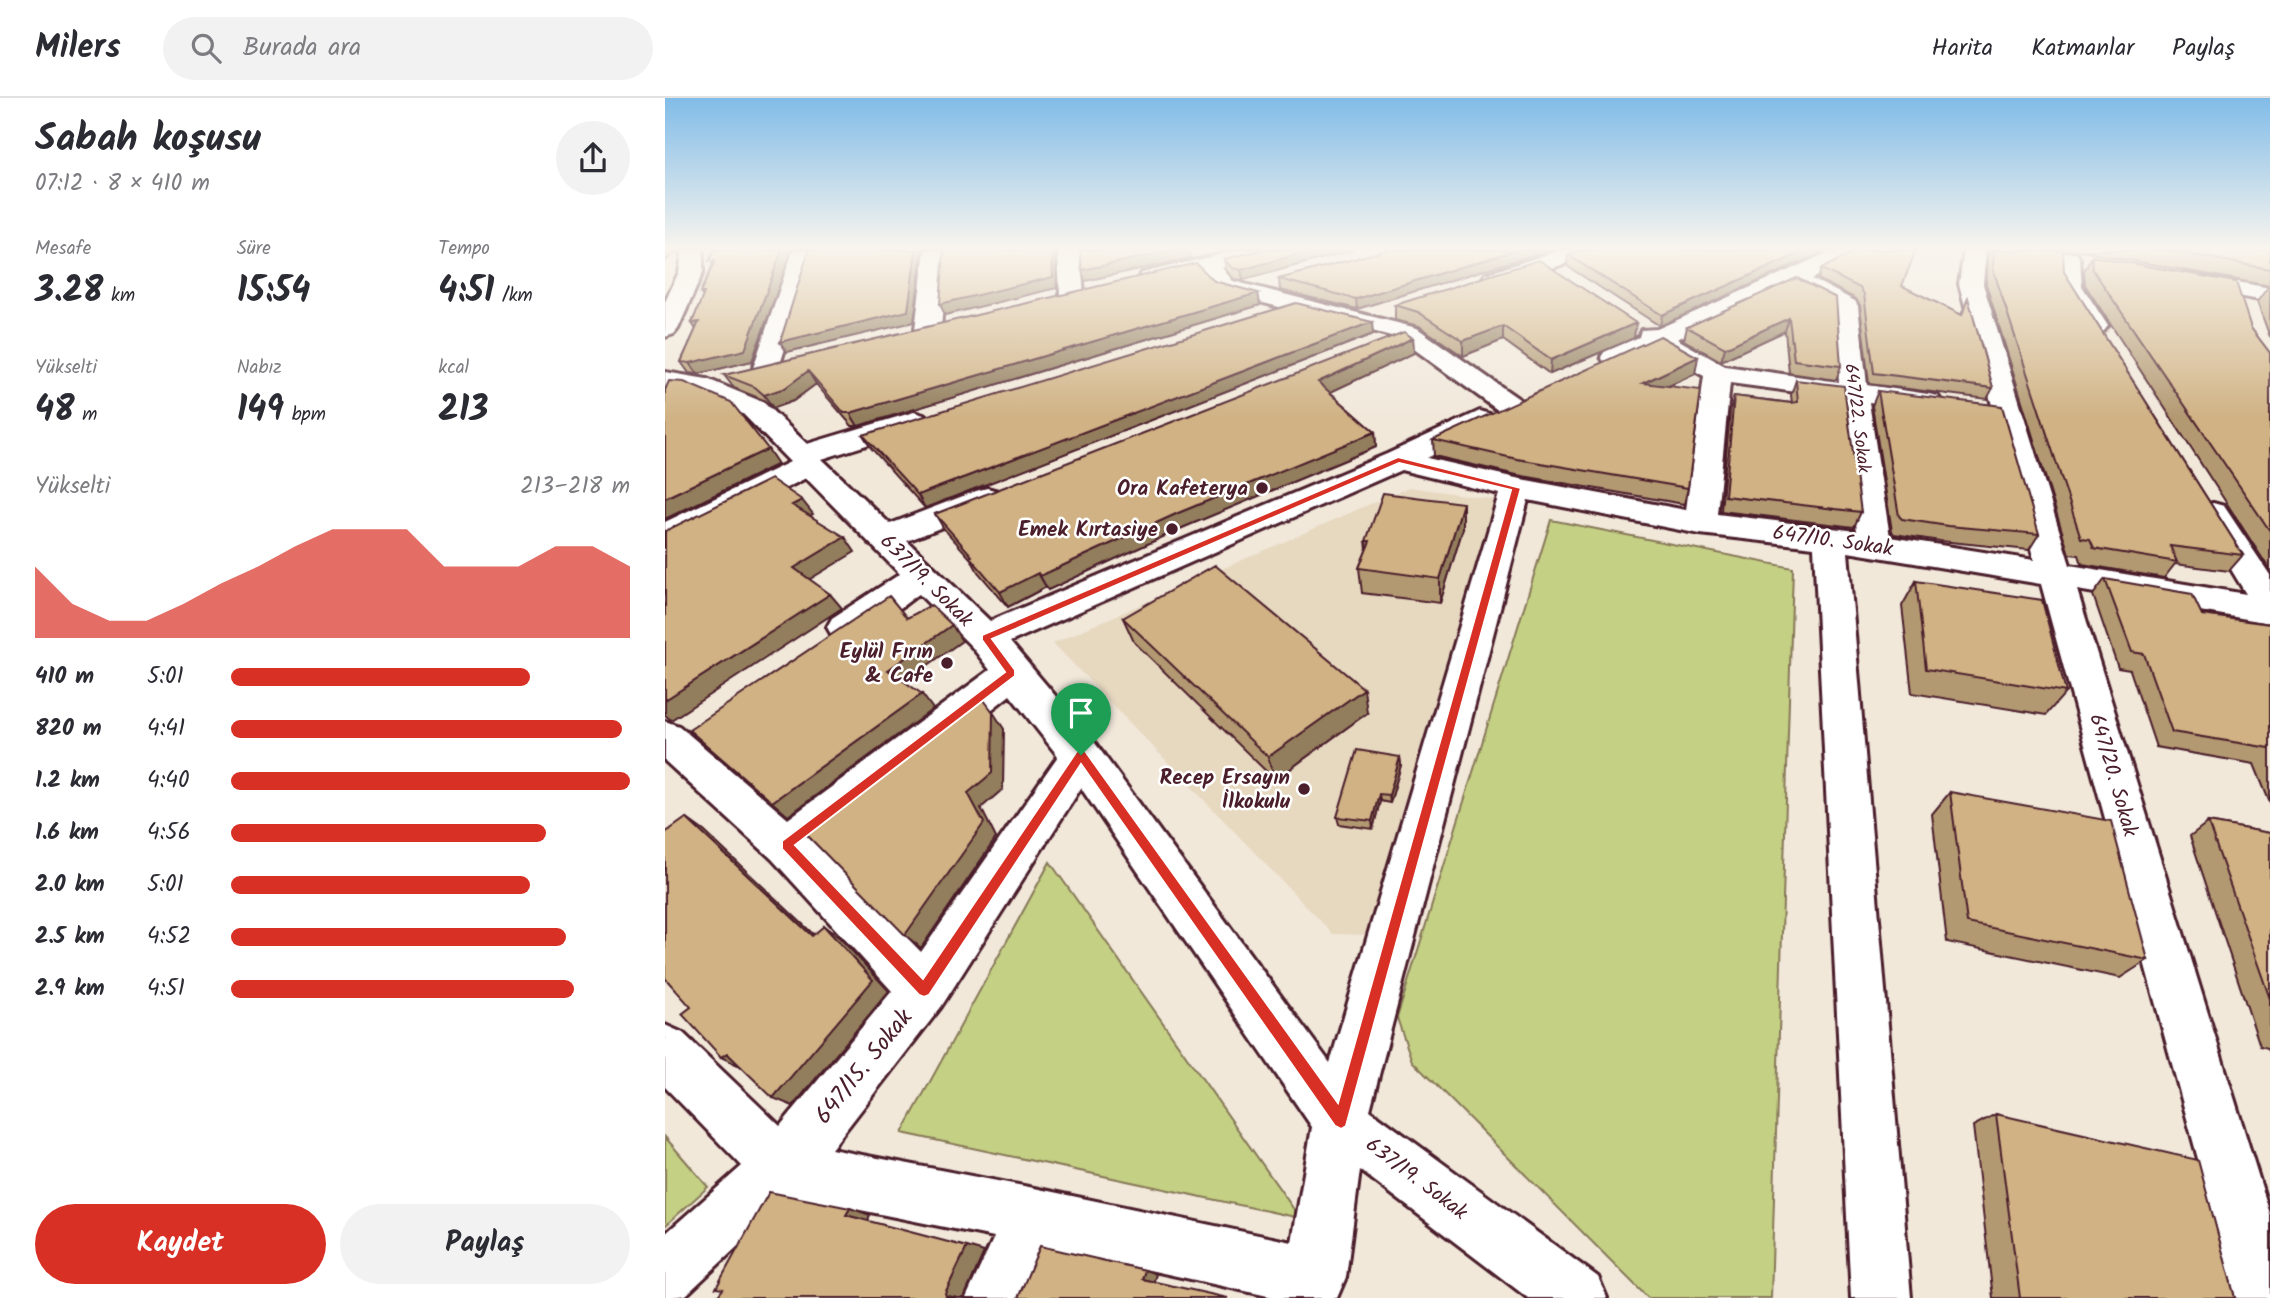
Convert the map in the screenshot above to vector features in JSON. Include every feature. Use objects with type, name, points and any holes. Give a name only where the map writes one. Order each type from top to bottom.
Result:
[{"type":"street","points":[[665,329],[675,306]]},
{"type":"street","points":[[711,380],[764,306]]},
{"type":"street","points":[[928,329],[930,306]]},
{"type":"street","points":[[1256,317],[1293,306]]},
{"type":"street","points":[[985,638],[1398,460],[1521,400],[1403,320],[1359,320],[1300,306]]},
{"type":"street","points":[[1595,366],[1645,331],[1717,306]]},
{"type":"street","name":"647/22. Sokak","points":[[1846,306],[1854,393],[1875,545]]},
{"type":"street","name":"647/20. Sokak","points":[[1973,306],[1982,408],[2057,575],[2266,1298]]},
{"type":"street","points":[[2083,306],[2107,345]]},
{"type":"street","points":[[2244,306],[2247,315]]},
{"type":"street","points":[[1370,348],[1403,320]]},
{"type":"street","points":[[901,335],[954,323]]},
{"type":"street","points":[[1645,331],[1718,373],[1982,408]]},
{"type":"street","points":[[711,380],[793,361]]},
{"type":"street","points":[[1700,523],[1718,373]]},
{"type":"street","name":"637/19. Sokak","points":[[711,380],[753,408],[985,638],[1011,673],[1081,755],[1341,1121],[1577,1298]]},
{"type":"street","points":[[665,535],[806,459],[936,414]]},
{"type":"street","name":"647/10. Sokak","points":[[1398,460],[1517,488],[1700,523],[1830,538],[2270,610]]},
{"type":"street","points":[[2196,485],[2270,603]]},
{"type":"street","points":[[885,538],[1012,488]]},
{"type":"street","points":[[665,1051],[782,1167],[1034,1216],[1314,1287],[1341,1121],[1517,488]]},
{"type":"street","points":[[1830,538],[1881,1298]]},
{"type":"street","points":[[820,644],[922,575]]},
{"type":"street","points":[[786,845],[1011,673]]},
{"type":"street","points":[[681,734],[924,990]]},
{"type":"street","name":"647/15. Sokak","points":[[665,1274],[782,1167],[924,990],[1081,755]]},
{"type":"street","points":[[996,1298],[1034,1216]]},
{"type":"shaded area","name":"Recep Ersayın İlkokulu","points":[[1409,487],[1504,501],[1371,935],[1333,934],[1053,643]]},
{"type":"green space","points":[[1551,520],[1793,568],[1771,1298],[1648,1298],[1412,1061],[1397,1018]]},
{"type":"green space","points":[[1050,862],[1300,1218],[902,1133]]},
{"type":"green space","points":[[665,1137],[708,1187],[665,1226]]},
{"type":"building","points":[[699,306],[761,306],[745,350],[690,363],[681,362],[699,322],[692,323]]},
{"type":"building","points":[[791,306],[909,306],[908,311],[780,342]]},
{"type":"building","points":[[1015,306],[1214,306],[850,413],[844,413],[808,371],[785,388],[764,395],[755,387],[724,375]]},
{"type":"building","points":[[1286,306],[1308,306],[1372,322],[918,495],[863,435]]},
{"type":"building","points":[[1398,306],[1610,306],[1636,323],[1551,360],[1503,326],[1463,341],[1418,312]]},
{"type":"building","points":[[1648,306],[1682,306],[1662,315]]},
{"type":"building","points":[[1734,306],[1837,306],[1841,366],[1794,360],[1789,318],[1725,348],[1687,327]]},
{"type":"building","points":[[1866,306],[1943,306],[1962,315],[1965,306],[1970,306],[1993,388],[1874,373]]},
{"type":"building","points":[[2005,306],[2086,306],[2243,555],[2170,546],[2177,562],[2094,548],[2090,539],[2081,538]]},
{"type":"building","points":[[2117,306],[2244,306],[2251,328],[2270,353],[2270,531]]},
{"type":"building","points":[[1404,332],[1413,338],[1318,382],[1375,432],[1178,513],[1000,592],[935,514]]},
{"type":"building","points":[[1660,336],[1698,357],[1643,383],[1701,390],[1688,488],[1517,459],[1433,440]]},
{"type":"building","points":[[1796,380],[1844,386],[1861,512],[1725,496],[1734,396],[1798,402]]},
{"type":"building","points":[[669,381],[684,382],[731,402],[768,449],[665,498],[665,390]]},
{"type":"building","points":[[1878,391],[2002,406],[2039,534],[1902,519],[1899,516]]},
{"type":"building","points":[[771,479],[802,500],[792,505],[845,537],[794,568],[830,594],[665,700],[665,531]]},
{"type":"building","points":[[1383,493],[1463,503],[1440,579],[1359,568],[1370,541],[1366,541]]},
{"type":"building","points":[[1215,565],[1364,689],[1268,757],[1123,618]]},
{"type":"building","points":[[2105,579],[2192,594],[2202,615],[2270,624],[2270,748],[2172,732],[2144,654],[2132,652]]},
{"type":"building","points":[[1916,581],[2042,600],[2066,692],[1926,669]]},
{"type":"building","points":[[889,596],[907,618],[931,605],[952,625],[888,670],[922,694],[772,802],[689,730]]},
{"type":"building","points":[[981,696],[993,712],[992,773],[968,793],[984,823],[905,935],[805,833]]},
{"type":"building","points":[[1357,750],[1400,757],[1389,795],[1379,794],[1372,821],[1337,817]]},
{"type":"building","points":[[1950,792],[2111,821],[2148,960],[1967,923]]},
{"type":"building","points":[[686,818],[812,936],[824,926],[873,980],[773,1098],[727,1053],[721,1057],[682,1014],[691,1007],[665,978],[665,833]]},
{"type":"building","points":[[2208,822],[2270,833],[2270,999]]},
{"type":"building","points":[[1996,1114],[2198,1160],[2235,1298],[2020,1298]]},
{"type":"building","points":[[769,1192],[850,1208],[846,1215],[967,1247],[945,1293],[946,1296],[954,1297],[716,1298],[723,1289],[716,1288]]},
{"type":"building","points":[[1040,1246],[1145,1270],[1142,1279],[1228,1298],[1018,1298]]},
{"type":"place","name":"Ora Kafeterya","points":[[1262,488]]},
{"type":"place","name":"Emek Kırtasiye","points":[[1172,529]]},
{"type":"place","name":"Eylül Fırın & Cafe","points":[[947,663]]},
{"type":"place","name":"Recep Ersayın İlkokulu","points":[[1304,789]]},
{"type":"route","points":[[1398,460],[1517,488],[1341,1121],[1081,755],[924,990],[786,845],[1011,673],[985,638],[1398,460]]}]
